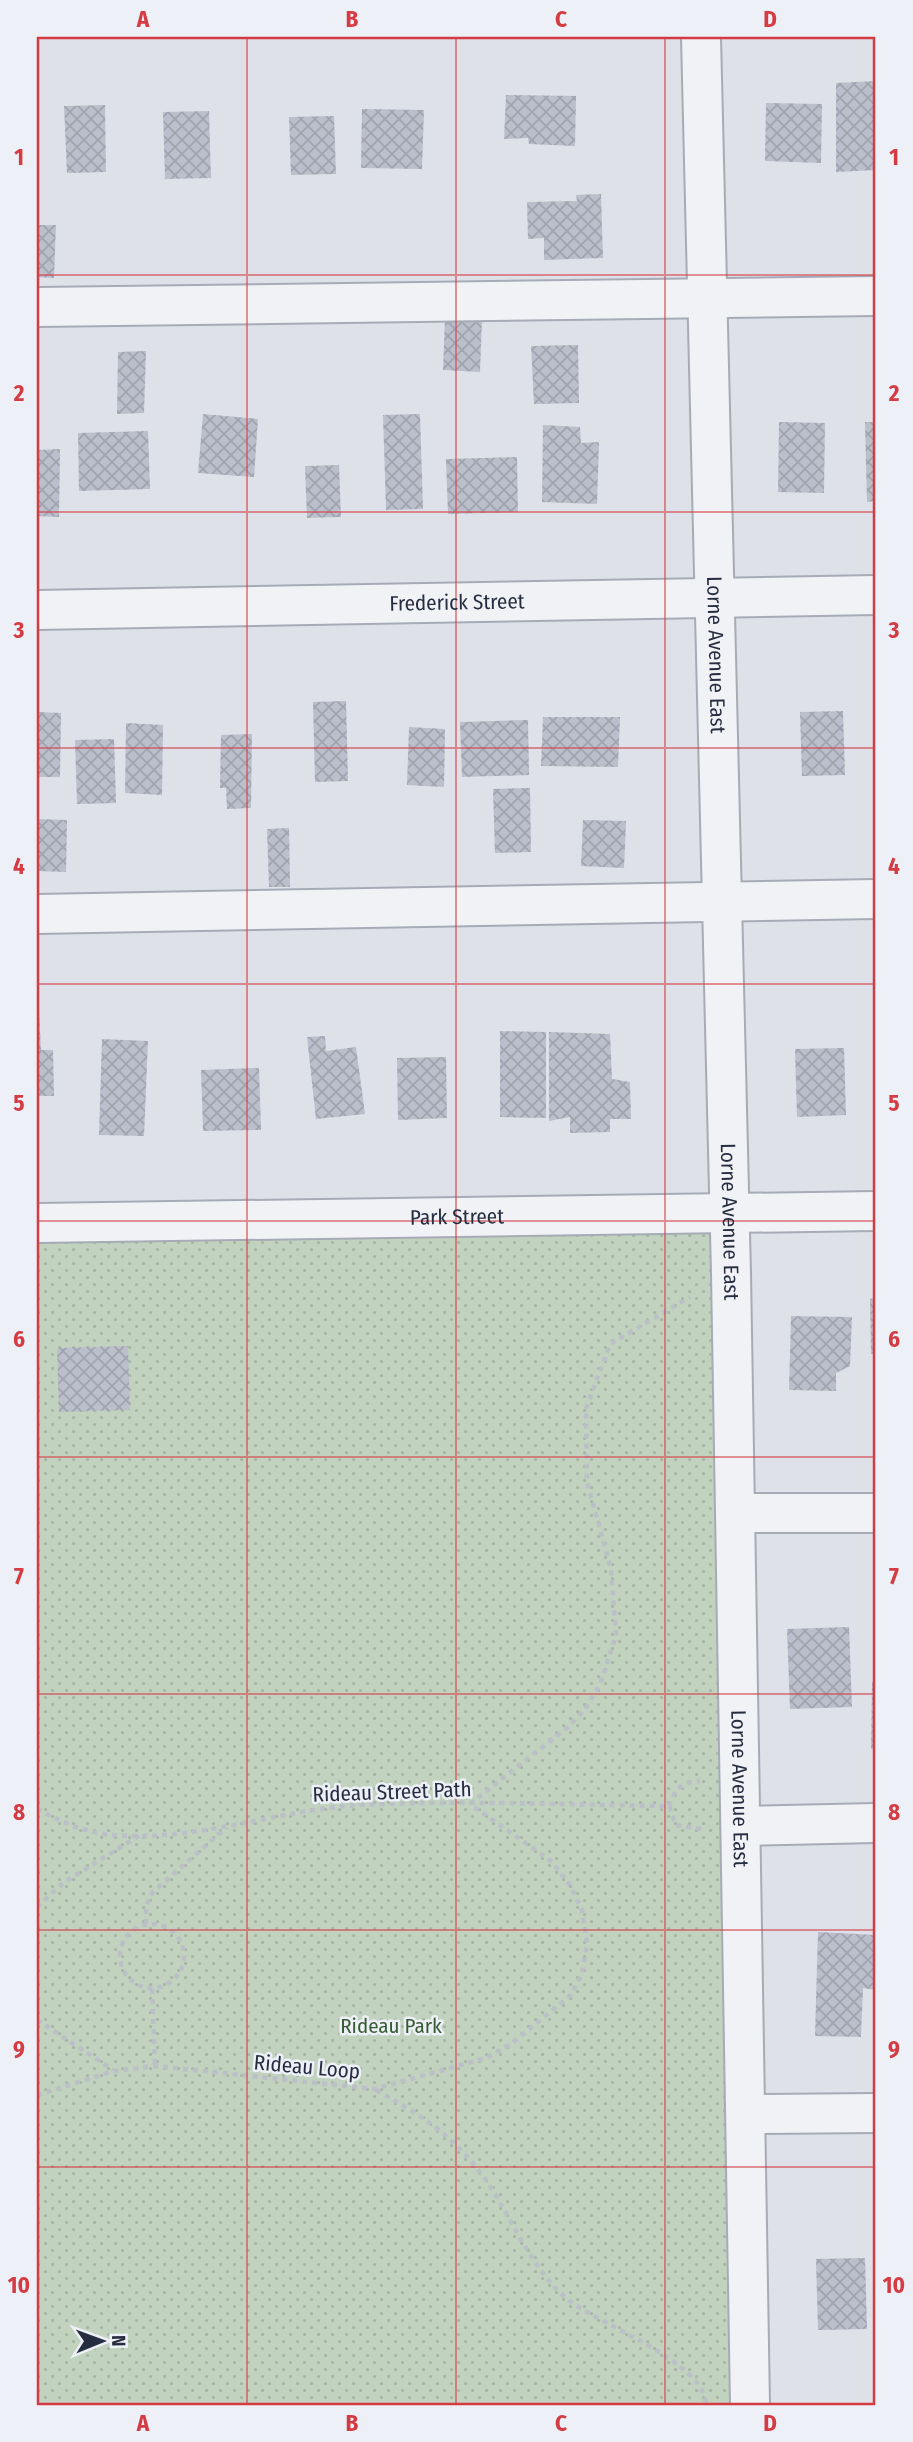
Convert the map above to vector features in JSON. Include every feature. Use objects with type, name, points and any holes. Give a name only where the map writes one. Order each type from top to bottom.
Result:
[{"type":"street","name":"Lorne Avenue East","points":[[701,37],[736,1513],[748,2114],[750,2405]]},
{"type":"street","points":[[37,307],[876,296]]},
{"type":"street","name":"Frederick Street","points":[[37,610],[876,595]]},
{"type":"street","points":[[37,914],[876,899]]},
{"type":"street","name":"Park Street","points":[[37,1223],[876,1211]]},
{"type":"street","points":[[736,1513],[876,1513]]},
{"type":"street","points":[[742,1826],[876,1823]]},
{"type":"street","points":[[748,2114],[876,2113]]},
{"type":"path","points":[[470,1804],[534,1755],[585,1709],[600,1685],[616,1635],[611,1569],[587,1482],[586,1409],[610,1344],[731,1273]]},
{"type":"path","name":"Rideau Street Path","points":[[37,1809],[87,1830],[112,1835],[141,1835],[229,1825],[335,1807],[470,1804],[669,1806],[676,1825],[685,1829],[742,1826]]},
{"type":"path","name":"Rideau Loop","points":[[37,2095],[114,2071],[155,2067],[375,2089],[486,2058],[511,2044],[571,1995],[582,1974],[587,1943],[582,1910],[570,1885],[551,1861],[470,1804]]},
{"type":"path","points":[[146,1924],[146,1906],[153,1892],[229,1825]]},
{"type":"path","points":[[37,1907],[64,1883],[141,1835]]},
{"type":"path","points":[[157,1923],[175,1933],[185,1952],[180,1974],[172,1982],[152,1989],[132,1982],[121,1964],[120,1953],[128,1934],[146,1924],[157,1923]]},
{"type":"path","points":[[152,1989],[155,2067]]},
{"type":"path","points":[[37,2020],[114,2071]]},
{"type":"path","points":[[375,2089],[417,2112],[459,2148],[477,2168],[545,2277],[569,2300],[679,2367],[699,2386],[705,2396],[706,2405]]},
{"type":"green space","name":"Rideau Park","points":[[729,1214],[750,2405],[37,2405],[37,1223]]},
{"type":"building","points":[[876,81],[876,170],[836,172],[836,83]]},
{"type":"building","points":[[506,95],[576,96],[575,146],[529,144],[528,138],[504,139]]},
{"type":"building","points":[[766,103],[822,104],[821,163],[765,161]]},
{"type":"building","points":[[105,105],[106,172],[67,173],[64,106]]},
{"type":"building","points":[[362,109],[424,110],[422,169],[361,168]]},
{"type":"building","points":[[209,111],[211,178],[165,179],[163,112]]},
{"type":"building","points":[[334,116],[336,174],[291,175],[289,117]]},
{"type":"building","points":[[601,194],[603,258],[544,260],[544,238],[528,239],[527,202],[577,201],[576,195]]},
{"type":"building","points":[[37,225],[56,225],[54,278],[37,277]]},
{"type":"building","points":[[445,318],[482,320],[480,372],[443,370]]},
{"type":"building","points":[[578,345],[579,403],[534,404],[531,346]]},
{"type":"building","points":[[146,351],[144,413],[117,414],[118,352]]},
{"type":"building","points":[[203,414],[258,419],[254,477],[198,473]]},
{"type":"building","points":[[420,414],[423,509],[386,510],[383,415]]},
{"type":"building","points":[[779,422],[825,423],[824,493],[778,492]]},
{"type":"building","points":[[865,422],[876,422],[876,501],[867,502]]},
{"type":"building","points":[[543,425],[580,427],[581,443],[599,442],[597,504],[542,502]]},
{"type":"building","points":[[148,431],[150,489],[79,491],[78,433]]},
{"type":"building","points":[[60,449],[59,517],[37,516],[37,450]]},
{"type":"building","points":[[517,457],[518,512],[448,514],[446,459]]},
{"type":"building","points":[[339,465],[341,517],[307,518],[305,466]]},
{"type":"building","points":[[346,701],[348,781],[315,782],[313,702]]},
{"type":"building","points":[[843,711],[845,775],[802,776],[800,712]]},
{"type":"building","points":[[37,712],[61,713],[60,777],[37,777]]},
{"type":"building","points":[[543,717],[620,717],[618,767],[541,766]]},
{"type":"building","points":[[528,720],[529,775],[462,777],[460,722]]},
{"type":"building","points":[[126,723],[163,725],[162,795],[125,793]]},
{"type":"building","points":[[409,727],[445,729],[444,787],[407,785]]},
{"type":"building","points":[[252,734],[251,808],[227,809],[226,788],[220,788],[221,735]]},
{"type":"building","points":[[114,739],[116,803],[77,804],[75,740]]},
{"type":"building","points":[[530,788],[531,852],[495,853],[493,789]]},
{"type":"building","points":[[37,819],[67,820],[66,872],[37,871]]},
{"type":"building","points":[[583,820],[626,821],[624,868],[581,866]]},
{"type":"building","points":[[289,828],[290,887],[269,887],[267,829]]},
{"type":"building","points":[[37,1008],[41,1050],[53,1050],[54,1096],[37,1096]]},
{"type":"building","points":[[500,1031],[546,1032],[546,1118],[500,1117]]},
{"type":"building","points":[[549,1032],[610,1034],[612,1079],[630,1082],[631,1119],[610,1119],[610,1132],[570,1133],[570,1117],[549,1121]]},
{"type":"building","points":[[325,1036],[326,1051],[356,1047],[365,1114],[316,1119],[307,1037]]},
{"type":"building","points":[[102,1039],[148,1041],[144,1136],[99,1135]]},
{"type":"building","points":[[844,1048],[846,1115],[797,1117],[795,1049]]},
{"type":"building","points":[[446,1057],[447,1118],[398,1120],[397,1058]]},
{"type":"building","points":[[259,1068],[261,1130],[203,1131],[201,1070]]},
{"type":"building","points":[[876,1298],[876,1354],[871,1354],[870,1299]]},
{"type":"building","points":[[791,1316],[852,1317],[850,1366],[836,1373],[836,1391],[789,1390]]},
{"type":"building","points":[[128,1346],[130,1410],[59,1412],[57,1348]]},
{"type":"building","points":[[849,1627],[852,1707],[790,1709],[787,1629]]},
{"type":"building","points":[[872,1682],[876,1682],[876,1749],[871,1749]]},
{"type":"building","points":[[818,1932],[876,1935],[876,1990],[863,1988],[861,2037],[815,2036]]},
{"type":"building","points":[[865,2258],[867,2329],[818,2330],[816,2259]]}]
